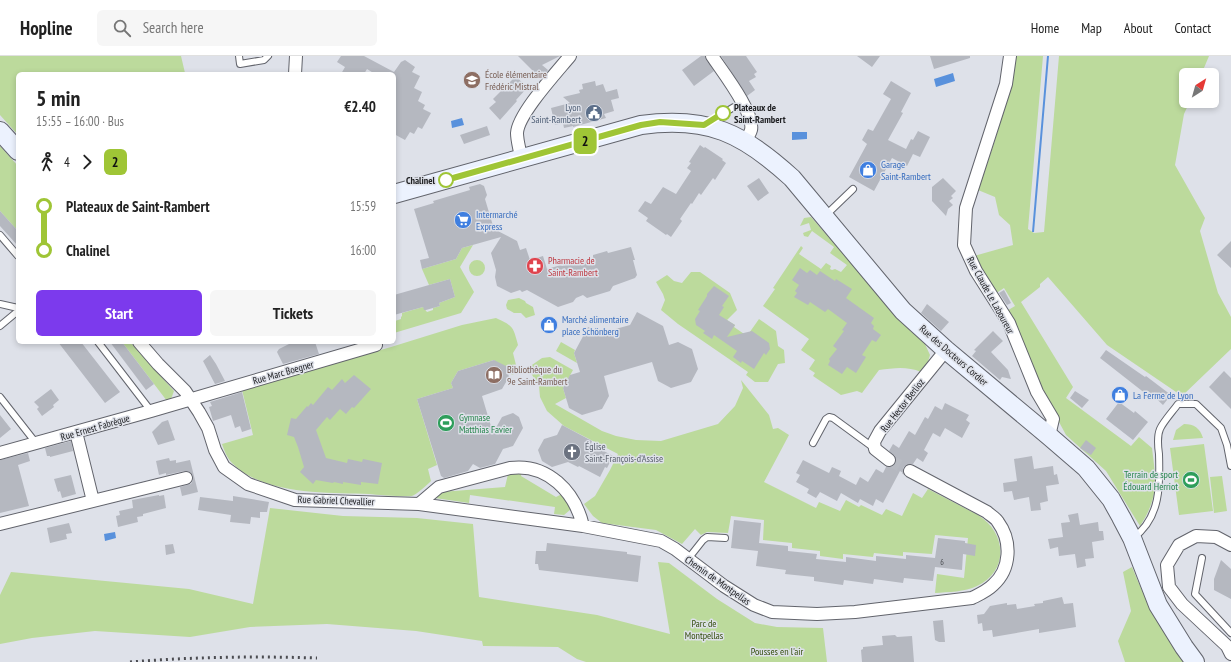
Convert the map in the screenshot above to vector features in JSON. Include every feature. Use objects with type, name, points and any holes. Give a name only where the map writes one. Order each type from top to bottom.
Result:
[{"type":"street","points":[[296,56],[296,72]]},
{"type":"street","points":[[521,158],[517,134],[519,123],[570,56]]},
{"type":"street","points":[[396,193],[641,125],[660,122],[704,125],[729,132],[745,141],[751,130],[750,117],[712,56]]},
{"type":"street","name":"Rue Claude Le Laboureur","points":[[1010,56],[1006,84],[966,208],[964,245],[976,271],[1009,323],[1037,392],[1053,419],[1049,436]]},
{"type":"street","points":[[0,131],[16,149]]},
{"type":"street","name":"Rue des Docteurs Cordier","points":[[745,141],[772,160],[792,178],[903,311],[946,350],[1086,468],[1111,499],[1132,538],[1158,605],[1184,648],[1195,662]]},
{"type":"street","name":"Rue Gabriel Chevallier","points":[[141,344],[158,364],[186,391],[208,428],[215,450],[224,467],[248,484],[294,500],[419,504],[583,526]]},
{"type":"street","name":"Rue Marc Boegner","points":[[190,398],[376,345]]},
{"type":"street","name":"Rue Hector Berlioz","points":[[875,449],[874,442],[880,431],[946,350]]},
{"type":"street","name":"Rue Ernest Fabrègue","points":[[0,453],[151,411],[190,398]]},
{"type":"street","points":[[76,432],[93,501]]},
{"type":"street","points":[[875,449],[889,460]]},
{"type":"street","points":[[419,504],[439,487],[522,466],[536,469],[563,486],[576,506],[583,526]]},
{"type":"street","name":"Chemin de Montpellas","points":[[583,526],[661,541],[675,549],[724,586],[754,605],[772,612],[817,614],[854,612],[972,598],[985,592],[1002,574],[1007,561],[1008,549],[1005,534],[998,521],[986,512],[910,471]]},
{"type":"street","points":[[0,524],[186,478]]},
{"type":"street","points":[[1231,545],[1216,537],[1196,536],[1179,545],[1167,565],[1169,587],[1182,604],[1227,646],[1231,654]]},
{"type":"lane","points":[[239,56],[240,64],[264,60],[268,56]]},
{"type":"lane","points":[[704,125],[734,106],[744,106]]},
{"type":"lane","points":[[823,217],[853,189]]},
{"type":"lane","points":[[0,235],[16,254]]},
{"type":"lane","points":[[0,304],[16,308]]},
{"type":"lane","points":[[0,326],[16,313]]},
{"type":"lane","points":[[100,344],[151,411]]},
{"type":"lane","points":[[0,397],[36,443]]},
{"type":"lane","points":[[1132,538],[1140,533],[1151,520],[1158,501],[1160,482],[1158,444],[1159,430],[1178,404],[1196,404],[1221,428],[1227,445],[1231,466]]},
{"type":"lane","points":[[813,443],[826,419],[829,417],[834,418],[875,449]]},
{"type":"lane","points":[[688,559],[702,540],[708,537],[725,538]]},
{"type":"lane","points":[[1202,558],[1195,594],[1231,633]]},
{"type":"green space","points":[[0,56],[181,56],[185,72],[16,72],[16,133],[0,115]]},
{"type":"green space","points":[[1015,56],[1043,56],[1028,229],[1034,233],[1044,232],[1059,56],[1209,56],[1204,68],[1179,68],[1179,108],[1187,108],[1184,114],[1175,165],[1205,218],[1200,231],[1218,293],[1231,317],[1231,349],[1182,396],[1107,345],[1048,277],[1040,284],[1040,287],[1021,302],[1073,387],[1066,398],[1131,446],[1139,437],[1152,448],[1155,488],[1150,506],[1140,526],[1106,471],[1066,435],[1044,394],[1005,312],[1015,306],[1004,288],[995,294],[974,256],[1013,245],[1010,225],[999,215],[995,197],[978,190],[1000,124]]},
{"type":"green space","points":[[0,146],[16,164],[16,229],[0,211]]},
{"type":"green space","points":[[811,217],[904,323],[924,342],[930,355],[927,365],[921,372],[906,368],[879,370],[862,393],[857,391],[841,395],[813,376],[815,373],[809,369],[815,360],[801,350],[809,339],[763,306],[801,246],[803,248],[799,254],[821,269],[826,263],[831,266],[830,269],[835,269],[841,272],[847,265],[830,253],[834,247],[812,231],[808,237],[804,236],[803,233],[811,230],[809,223],[800,226],[804,218]]},
{"type":"green space","points":[[473,245],[460,267],[474,292],[461,313],[396,332],[396,321],[401,319],[402,313],[423,307],[427,312],[440,306],[439,303],[455,297],[450,279],[429,285],[422,269],[456,259],[462,248]]},
{"type":"green space","points":[[474,260],[480,260],[485,265],[483,274],[480,276],[474,276],[469,271],[469,265]]},
{"type":"green space","points":[[691,272],[700,272],[730,293],[737,310],[727,320],[735,325],[734,327],[747,336],[759,319],[776,331],[778,346],[784,350],[785,363],[778,364],[768,382],[755,382],[746,375],[748,372],[678,324],[661,310],[665,300],[656,282],[667,275],[674,281],[682,283]]},
{"type":"green space","points":[[519,298],[533,307],[535,315],[526,318],[521,313],[514,313],[507,309],[506,305],[508,300]]},
{"type":"green space","points":[[496,318],[512,327],[515,334],[518,345],[513,353],[517,369],[513,375],[507,372],[494,360],[458,371],[451,383],[453,388],[417,399],[437,465],[428,469],[431,481],[412,496],[315,492],[278,487],[245,473],[232,463],[226,454],[222,444],[253,435],[242,390],[462,325]]},
{"type":"green space","points":[[561,342],[575,350],[574,353],[577,363],[556,351]]},
{"type":"green space","points":[[124,344],[132,344],[174,391],[171,399],[167,401]]},
{"type":"green space","points":[[550,357],[573,370],[563,388],[566,398],[555,404],[602,431],[616,436],[636,440],[661,441],[718,424],[735,406],[743,388],[741,380],[769,415],[773,429],[778,428],[789,435],[764,482],[816,508],[819,502],[840,511],[846,500],[859,507],[861,505],[882,515],[886,509],[902,516],[913,493],[922,498],[928,489],[978,515],[988,523],[995,532],[999,541],[999,562],[995,571],[987,579],[972,588],[935,593],[937,574],[964,578],[968,538],[935,535],[932,554],[903,552],[903,556],[874,553],[873,557],[843,554],[843,559],[820,556],[820,551],[792,548],[792,543],[763,540],[764,520],[731,516],[728,533],[707,532],[701,535],[695,529],[682,544],[656,530],[602,523],[593,516],[584,504],[595,496],[618,454],[564,426],[547,411],[540,397],[539,386],[529,370],[529,367],[542,358]]},
{"type":"green space","points":[[1184,424],[1196,427],[1203,438],[1173,440],[1176,430]]},
{"type":"green space","name":"Terrain de sport Édouard Herriot","points":[[1204,444],[1213,511],[1179,515],[1170,448]]},
{"type":"green space","points":[[509,470],[522,470],[521,476],[556,497],[564,493],[570,503],[570,510],[564,515],[554,514],[555,507],[470,495],[469,503],[435,498],[441,492],[505,487]]},
{"type":"green space","points":[[1222,476],[1227,511],[1214,513],[1210,477]]},
{"type":"green space","points":[[270,508],[343,516],[417,518],[473,524],[479,597],[597,615],[670,634],[658,562],[669,563],[717,599],[755,623],[777,627],[823,628],[827,662],[586,662],[577,659],[558,647],[483,646],[482,641],[416,631],[327,624],[250,627],[190,637],[95,631],[32,638],[0,644],[0,595],[11,572],[189,589],[253,604]]},
{"type":"green space","points":[[1132,567],[1155,616],[1184,662],[1125,662],[1118,641],[1131,611],[1123,572]]},
{"type":"water","points":[[1047,56],[1049,56],[1034,232],[1032,232]]},
{"type":"water","points":[[953,73],[955,81],[936,87],[934,79]]},
{"type":"water","points":[[462,118],[464,125],[452,128],[451,121]]},
{"type":"water","points":[[792,132],[807,132],[807,139],[792,140]]},
{"type":"water","points":[[115,532],[116,538],[105,541],[104,534]]},
{"type":"building","points":[[341,56],[364,56],[394,72],[372,72],[367,69],[365,72],[342,72],[345,67],[337,62]]},
{"type":"building","points":[[518,56],[560,56],[542,65],[548,70],[541,79]]},
{"type":"building","points":[[701,56],[705,56],[706,60],[714,71],[694,86],[682,70]]},
{"type":"building","points":[[721,56],[746,56],[757,72],[754,74],[756,77],[749,81],[755,90],[747,96]]},
{"type":"building","points":[[857,56],[880,56],[872,67]]},
{"type":"building","points":[[930,56],[970,56],[970,58],[934,69]]},
{"type":"building","points":[[405,60],[415,67],[412,72],[420,76],[414,88],[422,92],[418,101],[425,105],[423,109],[431,113],[422,129],[418,127],[414,134],[410,132],[405,140],[396,135],[396,72],[394,72],[401,62]]},
{"type":"building","points":[[516,76],[527,88],[500,120],[489,108],[496,102],[493,99]]},
{"type":"building","points":[[595,81],[596,86],[603,84],[606,92],[617,89],[619,98],[611,100],[614,111],[604,114],[606,118],[573,127],[564,128],[563,123],[555,125],[551,108],[570,103],[563,97],[580,93],[579,90],[583,89],[582,84]]},
{"type":"building","points":[[891,81],[911,93],[901,112],[903,113],[888,140],[906,149],[911,139],[913,140],[918,131],[930,137],[920,157],[913,154],[907,166],[892,158],[874,191],[849,177],[867,144],[862,140],[868,129],[873,131],[891,99],[883,94]]},
{"type":"building","points":[[487,126],[490,135],[464,144],[460,135]]},
{"type":"building","points":[[700,145],[723,159],[722,160],[726,163],[715,180],[713,178],[701,195],[699,193],[692,204],[691,203],[680,219],[682,221],[671,237],[646,221],[648,218],[638,211],[645,201],[651,204],[663,187],[676,194],[691,171],[687,168],[691,163],[689,162]]},
{"type":"building","points":[[759,178],[769,193],[758,201],[747,186]]},
{"type":"building","points":[[943,178],[956,191],[951,196],[953,198],[949,201],[953,205],[948,209],[946,216],[932,201],[932,187]]},
{"type":"building","points":[[480,184],[484,186],[487,195],[485,199],[494,229],[517,241],[520,250],[526,248],[530,260],[543,256],[547,269],[593,258],[593,255],[607,251],[608,253],[631,247],[637,275],[635,278],[613,286],[610,291],[587,298],[583,295],[576,298],[573,302],[558,307],[527,290],[522,292],[520,290],[511,293],[497,286],[495,277],[496,270],[491,253],[501,237],[462,248],[456,259],[422,269],[420,260],[429,258],[414,209],[434,203],[433,201],[470,190],[469,187]]},
{"type":"building","points":[[0,211],[16,229],[16,244],[0,226]]},
{"type":"building","points":[[1231,241],[1231,268],[1217,255]]},
{"type":"building","points":[[800,268],[807,273],[810,270],[817,275],[820,271],[835,281],[836,279],[852,289],[846,298],[874,318],[871,323],[874,326],[873,329],[881,335],[876,342],[872,340],[862,355],[866,357],[856,373],[847,367],[842,374],[828,365],[830,361],[829,359],[837,349],[833,346],[844,331],[842,330],[847,323],[828,309],[825,312],[810,302],[808,305],[794,297],[797,293],[795,291],[799,285],[792,280]]},
{"type":"building","points":[[450,279],[455,297],[439,303],[440,306],[426,310],[424,310],[423,307],[396,314],[396,294]]},
{"type":"building","points":[[714,286],[729,296],[722,306],[724,307],[719,315],[735,325],[727,337],[752,331],[769,343],[770,349],[766,355],[764,353],[754,369],[742,361],[741,363],[733,357],[737,351],[714,335],[712,339],[703,333],[705,331],[696,325],[695,319],[700,311],[698,310],[707,294]]},
{"type":"building","points":[[1004,290],[1011,303],[1007,305],[999,293]]},
{"type":"building","points":[[927,304],[949,322],[941,331],[921,313]]},
{"type":"building","points":[[637,312],[663,326],[669,345],[678,342],[692,349],[698,369],[691,382],[671,388],[658,381],[652,362],[604,376],[609,396],[602,409],[582,415],[569,408],[563,388],[570,375],[580,372],[574,353],[588,327],[601,333],[630,325]]},
{"type":"building","points":[[993,331],[1003,341],[991,352],[1008,370],[1011,379],[1002,377],[1000,380],[972,356],[976,351],[974,350]]},
{"type":"building","points":[[60,344],[83,344],[120,392],[105,403]]},
{"type":"building","points":[[112,344],[124,344],[154,384],[146,390]]},
{"type":"building","points":[[289,344],[316,344],[319,354],[283,364],[277,352],[279,349]]},
{"type":"building","points":[[1106,350],[1145,377],[1146,376],[1171,395],[1163,405],[1148,391],[1146,394],[1100,358]]},
{"type":"building","points":[[210,355],[225,381],[212,385],[215,384],[203,361]]},
{"type":"building","points":[[494,360],[506,366],[509,377],[502,389],[482,396],[493,433],[502,417],[513,413],[519,417],[523,428],[513,446],[503,449],[495,464],[480,468],[473,464],[468,471],[444,478],[441,476],[417,399],[453,388],[451,383],[458,371]]},
{"type":"building","points":[[1224,371],[1231,378],[1231,409],[1209,387]]},
{"type":"building","points":[[354,375],[371,389],[354,408],[352,407],[346,414],[340,409],[330,420],[327,417],[316,430],[326,458],[347,463],[348,459],[362,462],[363,459],[382,463],[378,484],[361,482],[361,485],[343,482],[343,484],[316,480],[313,484],[300,472],[304,467],[298,447],[294,437],[287,435],[291,418],[296,419],[307,406],[308,407],[311,403],[313,405],[328,387],[332,390],[342,379],[345,383]]},
{"type":"building","points":[[51,389],[59,400],[53,405],[54,407],[42,416],[37,409],[39,407],[34,402]]},
{"type":"building","points":[[1075,391],[1089,400],[1082,408],[1070,398]]},
{"type":"building","points":[[242,392],[251,429],[242,432],[240,426],[235,428],[231,415],[213,421],[209,407],[212,406],[210,402]]},
{"type":"building","points":[[1119,402],[1134,413],[1135,411],[1148,422],[1133,440],[1106,419]]},
{"type":"building","points":[[945,403],[969,415],[966,420],[970,423],[962,438],[945,428],[940,437],[933,433],[924,450],[928,453],[923,462],[917,458],[913,464],[906,465],[903,468],[903,473],[900,471],[883,503],[876,499],[873,506],[860,499],[858,503],[841,493],[837,501],[820,492],[816,498],[807,493],[809,489],[796,482],[800,475],[796,473],[803,460],[829,473],[832,467],[841,471],[839,476],[856,485],[860,477],[868,482],[876,469],[883,473],[886,467],[891,467],[895,464],[896,457],[889,451],[893,444],[899,448],[909,431],[915,435],[925,417],[928,419],[935,406],[942,410]]},
{"type":"building","points":[[0,415],[11,429],[0,438]]},
{"type":"building","points":[[168,420],[175,440],[158,445],[152,432],[162,422]]},
{"type":"building","name":"Église Saint-François-d'Assise","points":[[562,425],[592,441],[591,444],[613,456],[607,468],[605,467],[600,477],[568,462],[552,467],[542,461],[538,450],[544,439],[557,435]]},
{"type":"building","points":[[1086,440],[1096,448],[1091,455],[1080,448]]},
{"type":"building","points":[[71,441],[73,451],[50,457],[47,456],[45,448]]},
{"type":"building","points":[[28,453],[30,461],[18,465],[29,506],[0,513],[0,460]]},
{"type":"building","points":[[1032,456],[1034,469],[1053,466],[1054,475],[1057,474],[1059,484],[1046,486],[1048,501],[1040,503],[1041,510],[1031,511],[1029,497],[1014,500],[1012,491],[1004,492],[1003,483],[1017,481],[1014,459]]},
{"type":"building","points":[[169,458],[170,461],[176,460],[176,463],[190,460],[198,492],[182,496],[180,487],[191,484],[193,480],[193,476],[188,471],[159,475],[156,461]]},
{"type":"building","points":[[71,475],[76,494],[62,498],[60,491],[58,492],[54,479]]},
{"type":"building","points":[[164,495],[166,508],[143,514],[143,516],[137,517],[138,522],[118,527],[116,516],[120,515],[119,511],[133,508],[132,500]]},
{"type":"building","points":[[233,496],[269,502],[267,512],[260,512],[260,518],[251,517],[250,524],[230,522],[231,515],[198,510],[200,497],[233,501]]},
{"type":"building","points":[[1078,513],[1080,525],[1098,522],[1099,531],[1103,531],[1104,540],[1092,542],[1094,558],[1085,559],[1086,566],[1077,568],[1075,554],[1059,556],[1058,547],[1050,549],[1048,539],[1063,537],[1061,523],[1070,522],[1068,515]]},
{"type":"building","points":[[734,520],[761,523],[759,543],[788,546],[788,551],[817,554],[816,559],[846,562],[846,557],[876,561],[876,556],[906,559],[906,555],[935,558],[938,538],[965,541],[965,543],[976,545],[975,556],[963,554],[962,570],[935,567],[933,581],[904,578],[903,583],[874,579],[873,584],[844,580],[843,585],[814,581],[814,577],[785,574],[786,570],[756,566],[758,551],[731,548]]},
{"type":"building","points":[[69,523],[72,533],[66,534],[67,539],[50,543],[47,528]]},
{"type":"building","points":[[547,543],[627,552],[627,554],[641,556],[638,582],[539,570],[538,564],[535,564],[536,551],[546,551]]},
{"type":"building","points":[[173,544],[175,553],[166,555],[165,545]]},
{"type":"building","points":[[1221,560],[1231,569],[1231,599],[1214,590],[1214,579]]},
{"type":"building","points":[[1062,597],[1064,604],[1073,603],[1076,627],[1039,633],[1039,629],[993,637],[992,630],[983,631],[982,623],[978,624],[977,615],[984,614],[990,606],[1007,603],[1007,605],[1016,604],[1017,609],[1035,606],[1034,604],[1043,603],[1043,601]]},
{"type":"building","points":[[943,620],[945,642],[939,642],[935,640],[933,621]]},
{"type":"building","points":[[895,635],[897,637],[912,636],[914,662],[862,662],[861,650],[863,647],[883,645],[882,636]]},
{"type":"tunnel","points":[[889,460],[910,471]]},
{"type":"railway","points":[[130,662],[223,657],[317,658]]},
{"type":"bus line","name":"2","points":[[446,180],[544,151],[641,125],[660,122],[704,125],[723,113]]},
{"type":"place","name":"École élémentaire Frédéric Mistral","points":[[472,80]]},
{"type":"place","name":"Lyon Saint-Rambert","points":[[594,113]]},
{"type":"place","name":"Plateaux de Saint-Rambert","points":[[723,113]]},
{"type":"place","name":"Garage Saint-Rambert","points":[[868,170]]},
{"type":"place","name":"Chalinel","points":[[446,180]]},
{"type":"place","name":"Intermarché Express","points":[[463,220]]},
{"type":"place","name":"Pharmacie de Saint-Rambert","points":[[535,266]]},
{"type":"place","name":"Marché alimentaire place Schönberg","points":[[549,325]]},
{"type":"place","name":"Bibliothèque du 9e Saint-Rambert","points":[[494,375]]},
{"type":"place","name":"La Ferme de Lyon","points":[[1120,395]]},
{"type":"place","name":"Gymnase Matthias Favier","points":[[446,423]]},
{"type":"place","name":"Église Saint-François-d'Assise","points":[[572,452]]},
{"type":"place","name":"Terrain de sport Édouard Herriot","points":[[1191,480]]},
{"type":"park label","name":"Parc de Montpellas","points":[[704,628]]},
{"type":"park label","name":"Pousses en l'air","points":[[777,651]]}]
